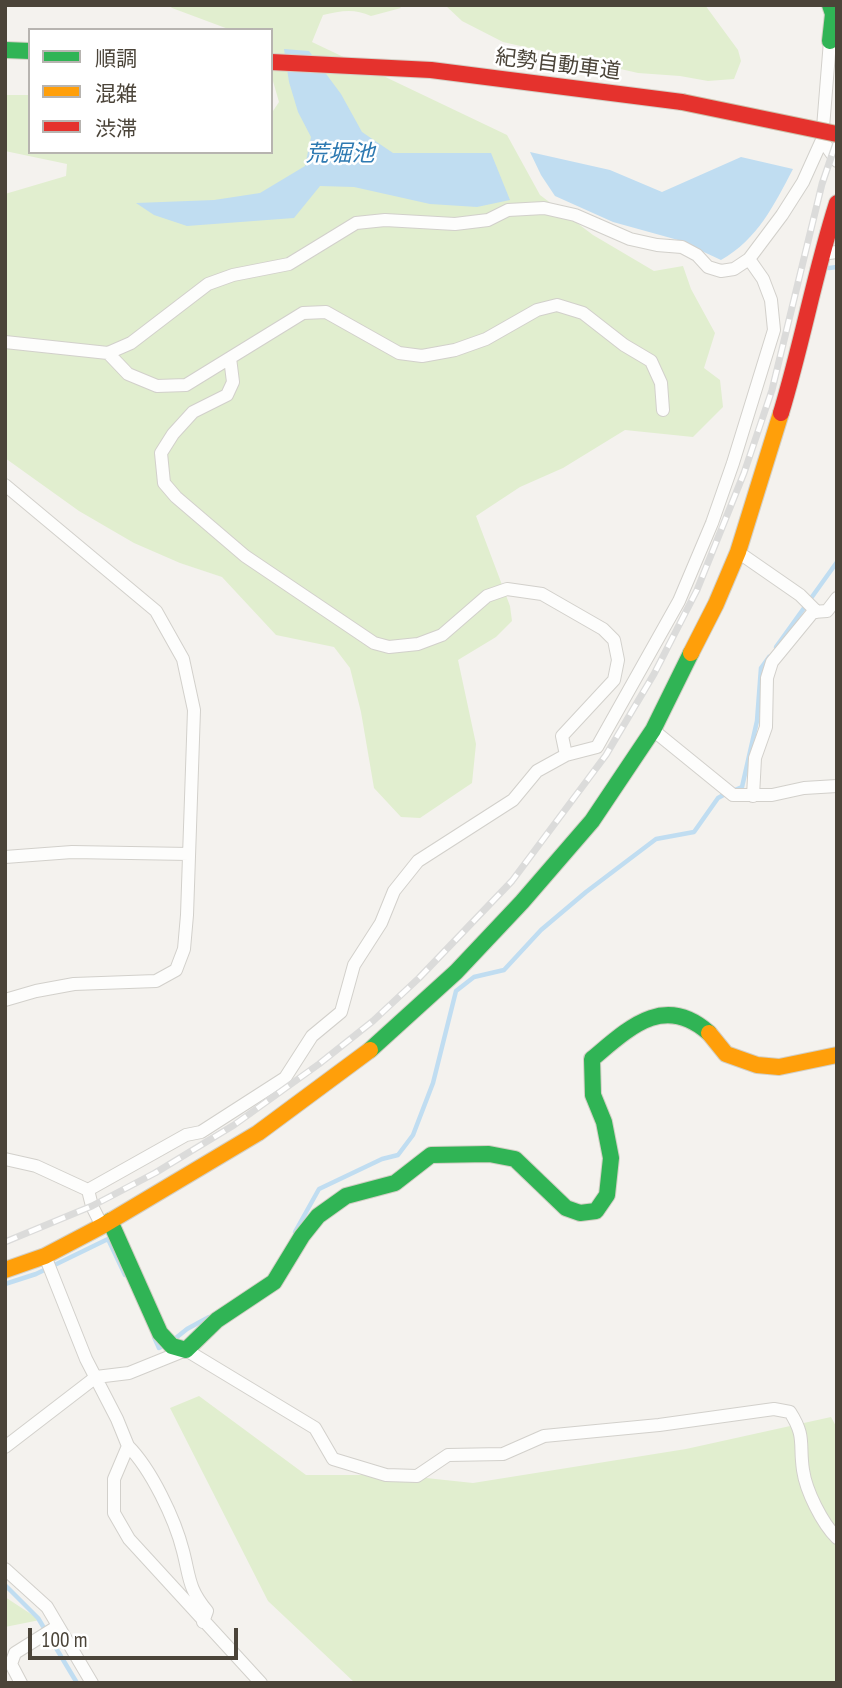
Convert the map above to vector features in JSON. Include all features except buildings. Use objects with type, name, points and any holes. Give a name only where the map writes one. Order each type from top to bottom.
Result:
[{"type":"main road","points":[[830,5],[833,14],[830,41]]},
{"type":"main road","points":[[5,50],[28,51]]},
{"type":"main road","name":"紀勢自動車道","points":[[273,62],[431,70],[682,102],[829,137]]},
{"type":"main road","points":[[5,1270],[46,1256],[106,1224],[258,1133],[378,1044],[456,972],[522,902],[592,821],[653,730],[716,604],[738,552],[829,253],[837,203]]},
{"type":"main road","points":[[106,1224],[160,1333],[172,1346],[186,1350],[217,1320],[274,1282],[302,1236],[318,1216],[346,1196],[395,1182],[431,1155],[489,1154],[515,1159],[566,1208],[580,1213],[596,1212],[607,1195],[611,1158],[604,1122],[593,1095],[592,1059],[627,1030],[662,1012],[689,1017],[720,1042],[726,1054],[757,1065],[779,1067],[837,1055]]},
{"type":"street","points":[[830,41],[829,137],[837,162]]},
{"type":"street","points":[[5,342],[108,353],[131,344],[208,284],[233,275],[289,264],[356,223],[385,220],[455,224],[488,220],[508,210],[544,208],[575,215],[630,239],[682,247],[697,255],[708,267],[721,271],[734,269],[749,258],[803,182],[829,137]]},
{"type":"street","points":[[88,1190],[186,1135],[201,1132],[285,1078],[312,1035],[341,1012],[354,965],[382,923],[394,891],[418,861],[513,800],[537,771],[566,755],[597,747],[669,622],[712,523],[733,463],[774,330],[771,300],[763,279],[749,258]]},
{"type":"street","points":[[108,353],[128,374],[157,386],[186,385],[303,313],[326,312],[399,353],[422,356],[455,350],[486,339],[537,310],[557,305],[583,313],[624,345],[651,360],[661,383],[663,410]]},
{"type":"street","points":[[230,358],[233,382],[227,396],[194,412],[173,434],[161,453],[164,483],[176,497],[245,556],[374,643],[389,647],[418,644],[442,635],[486,596],[507,589],[542,594],[603,629],[614,640],[618,660],[614,680],[562,736],[566,755]]},
{"type":"street","points":[[5,485],[156,611],[183,659],[194,710],[184,949],[176,970],[156,981],[74,984],[5,1000]]},
{"type":"street","points":[[738,552],[800,595],[817,612]]},
{"type":"street","points":[[753,796],[755,758],[766,727],[767,678],[772,662],[813,612],[827,611],[837,598]]},
{"type":"street","points":[[653,730],[733,795],[772,795],[804,788],[837,786]]},
{"type":"street","points":[[5,857],[72,852],[189,854]]},
{"type":"street","points":[[5,1159],[36,1166],[88,1190]]},
{"type":"street","points":[[88,1190],[92,1206],[106,1224]]},
{"type":"street","points":[[46,1256],[86,1359],[128,1446],[141,1459],[158,1489],[183,1549],[193,1594],[206,1611],[203,1622]]},
{"type":"street","points":[[5,1447],[96,1377],[129,1373],[186,1350],[315,1428],[333,1459],[386,1475],[416,1476],[448,1455],[503,1454],[544,1436],[659,1425],[774,1409],[790,1412],[801,1430],[803,1473],[821,1517],[837,1538]]},
{"type":"street","points":[[128,1446],[114,1479],[114,1513],[129,1539],[261,1683]]},
{"type":"street","points":[[5,1569],[47,1607],[92,1683]]},
{"type":"street","points":[[21,1683],[11,1664],[15,1654],[58,1626]]},
{"type":"green space","points":[[169,5],[398,5],[401,8],[371,16],[353,11],[323,15],[312,42],[507,135],[540,195],[593,235],[654,271],[683,266],[691,289],[715,333],[704,368],[720,380],[723,407],[693,437],[625,430],[563,468],[520,487],[476,516],[510,606],[512,621],[496,637],[458,660],[476,744],[472,783],[420,818],[401,817],[374,788],[361,712],[350,668],[334,647],[276,635],[222,577],[134,543],[79,511],[5,458],[5,194],[66,176],[67,164],[5,151],[5,95],[28,95],[28,154],[273,154],[273,111],[279,102],[273,81],[273,28],[226,28]]},
{"type":"green space","points":[[445,5],[705,5],[738,50],[741,61],[734,79],[708,81],[638,73],[503,42],[462,21]]},
{"type":"green space","points":[[199,1396],[306,1475],[398,1475],[473,1483],[686,1449],[831,1417],[837,1428],[837,1683],[355,1683],[268,1601],[170,1408]]},
{"type":"green space","points":[[5,1597],[40,1620],[5,1627]]},
{"type":"water","name":"荒堀池","points":[[284,49],[309,51],[341,94],[362,132],[393,153],[491,153],[510,200],[477,207],[430,204],[354,187],[320,186],[294,218],[187,226],[154,215],[136,203],[214,200],[260,193],[305,166],[311,137],[298,112],[289,82]]},
{"type":"water","points":[[530,152],[610,170],[662,192],[741,157],[793,169],[764,220],[745,242],[721,260],[678,240],[613,222],[555,196]]},
{"type":"waterway","points":[[829,268],[837,267]]},
{"type":"waterway","points":[[776,647],[837,562]]},
{"type":"waterway","points":[[735,790],[742,787],[757,721],[761,668],[769,657]]},
{"type":"waterway","points":[[295,1232],[319,1189],[382,1159],[398,1155],[413,1135],[433,1083],[456,991],[474,977],[504,970],[541,930],[656,839],[694,832],[718,798],[727,793]]},
{"type":"waterway","points":[[5,1284],[36,1274],[108,1239],[125,1275]]},
{"type":"waterway","points":[[172,1341],[209,1317]]},
{"type":"waterway","points":[[154,1337],[159,1348],[165,1345]]},
{"type":"waterway","points":[[5,1585],[38,1618],[77,1683]]},
{"type":"railway","points":[[5,1242],[92,1206],[155,1173],[234,1125],[373,1021],[419,978],[512,881],[606,755],[654,674],[697,590],[744,473],[772,390],[822,184],[837,140]]},
{"type":"traffic: fast","points":[[830,5],[833,14],[830,41]]},
{"type":"traffic: fast","points":[[5,50],[28,51]]},
{"type":"traffic: fast","points":[[370,1050],[456,972],[522,902],[592,821],[653,730],[691,653]]},
{"type":"traffic: fast","points":[[110,1221],[160,1333],[172,1346],[186,1350],[217,1320],[274,1282],[302,1236],[318,1216],[346,1196],[395,1183],[431,1155],[489,1154],[515,1159],[566,1208],[580,1213],[596,1211],[607,1195],[611,1158],[604,1122],[593,1095],[592,1059],[633,1027],[662,1015],[693,1021],[709,1033]]},
{"type":"traffic: slow","points":[[691,653],[738,552],[781,413]]},
{"type":"traffic: slow","points":[[709,1033],[726,1054],[757,1065],[779,1067],[837,1055]]},
{"type":"traffic: slow","points":[[5,1270],[45,1256],[102,1226],[258,1133],[370,1050]]},
{"type":"traffic: jam","points":[[273,62],[431,70],[682,102]]},
{"type":"traffic: jam","points":[[682,102],[837,134]]},
{"type":"traffic: jam","points":[[781,413],[837,203]]}]
